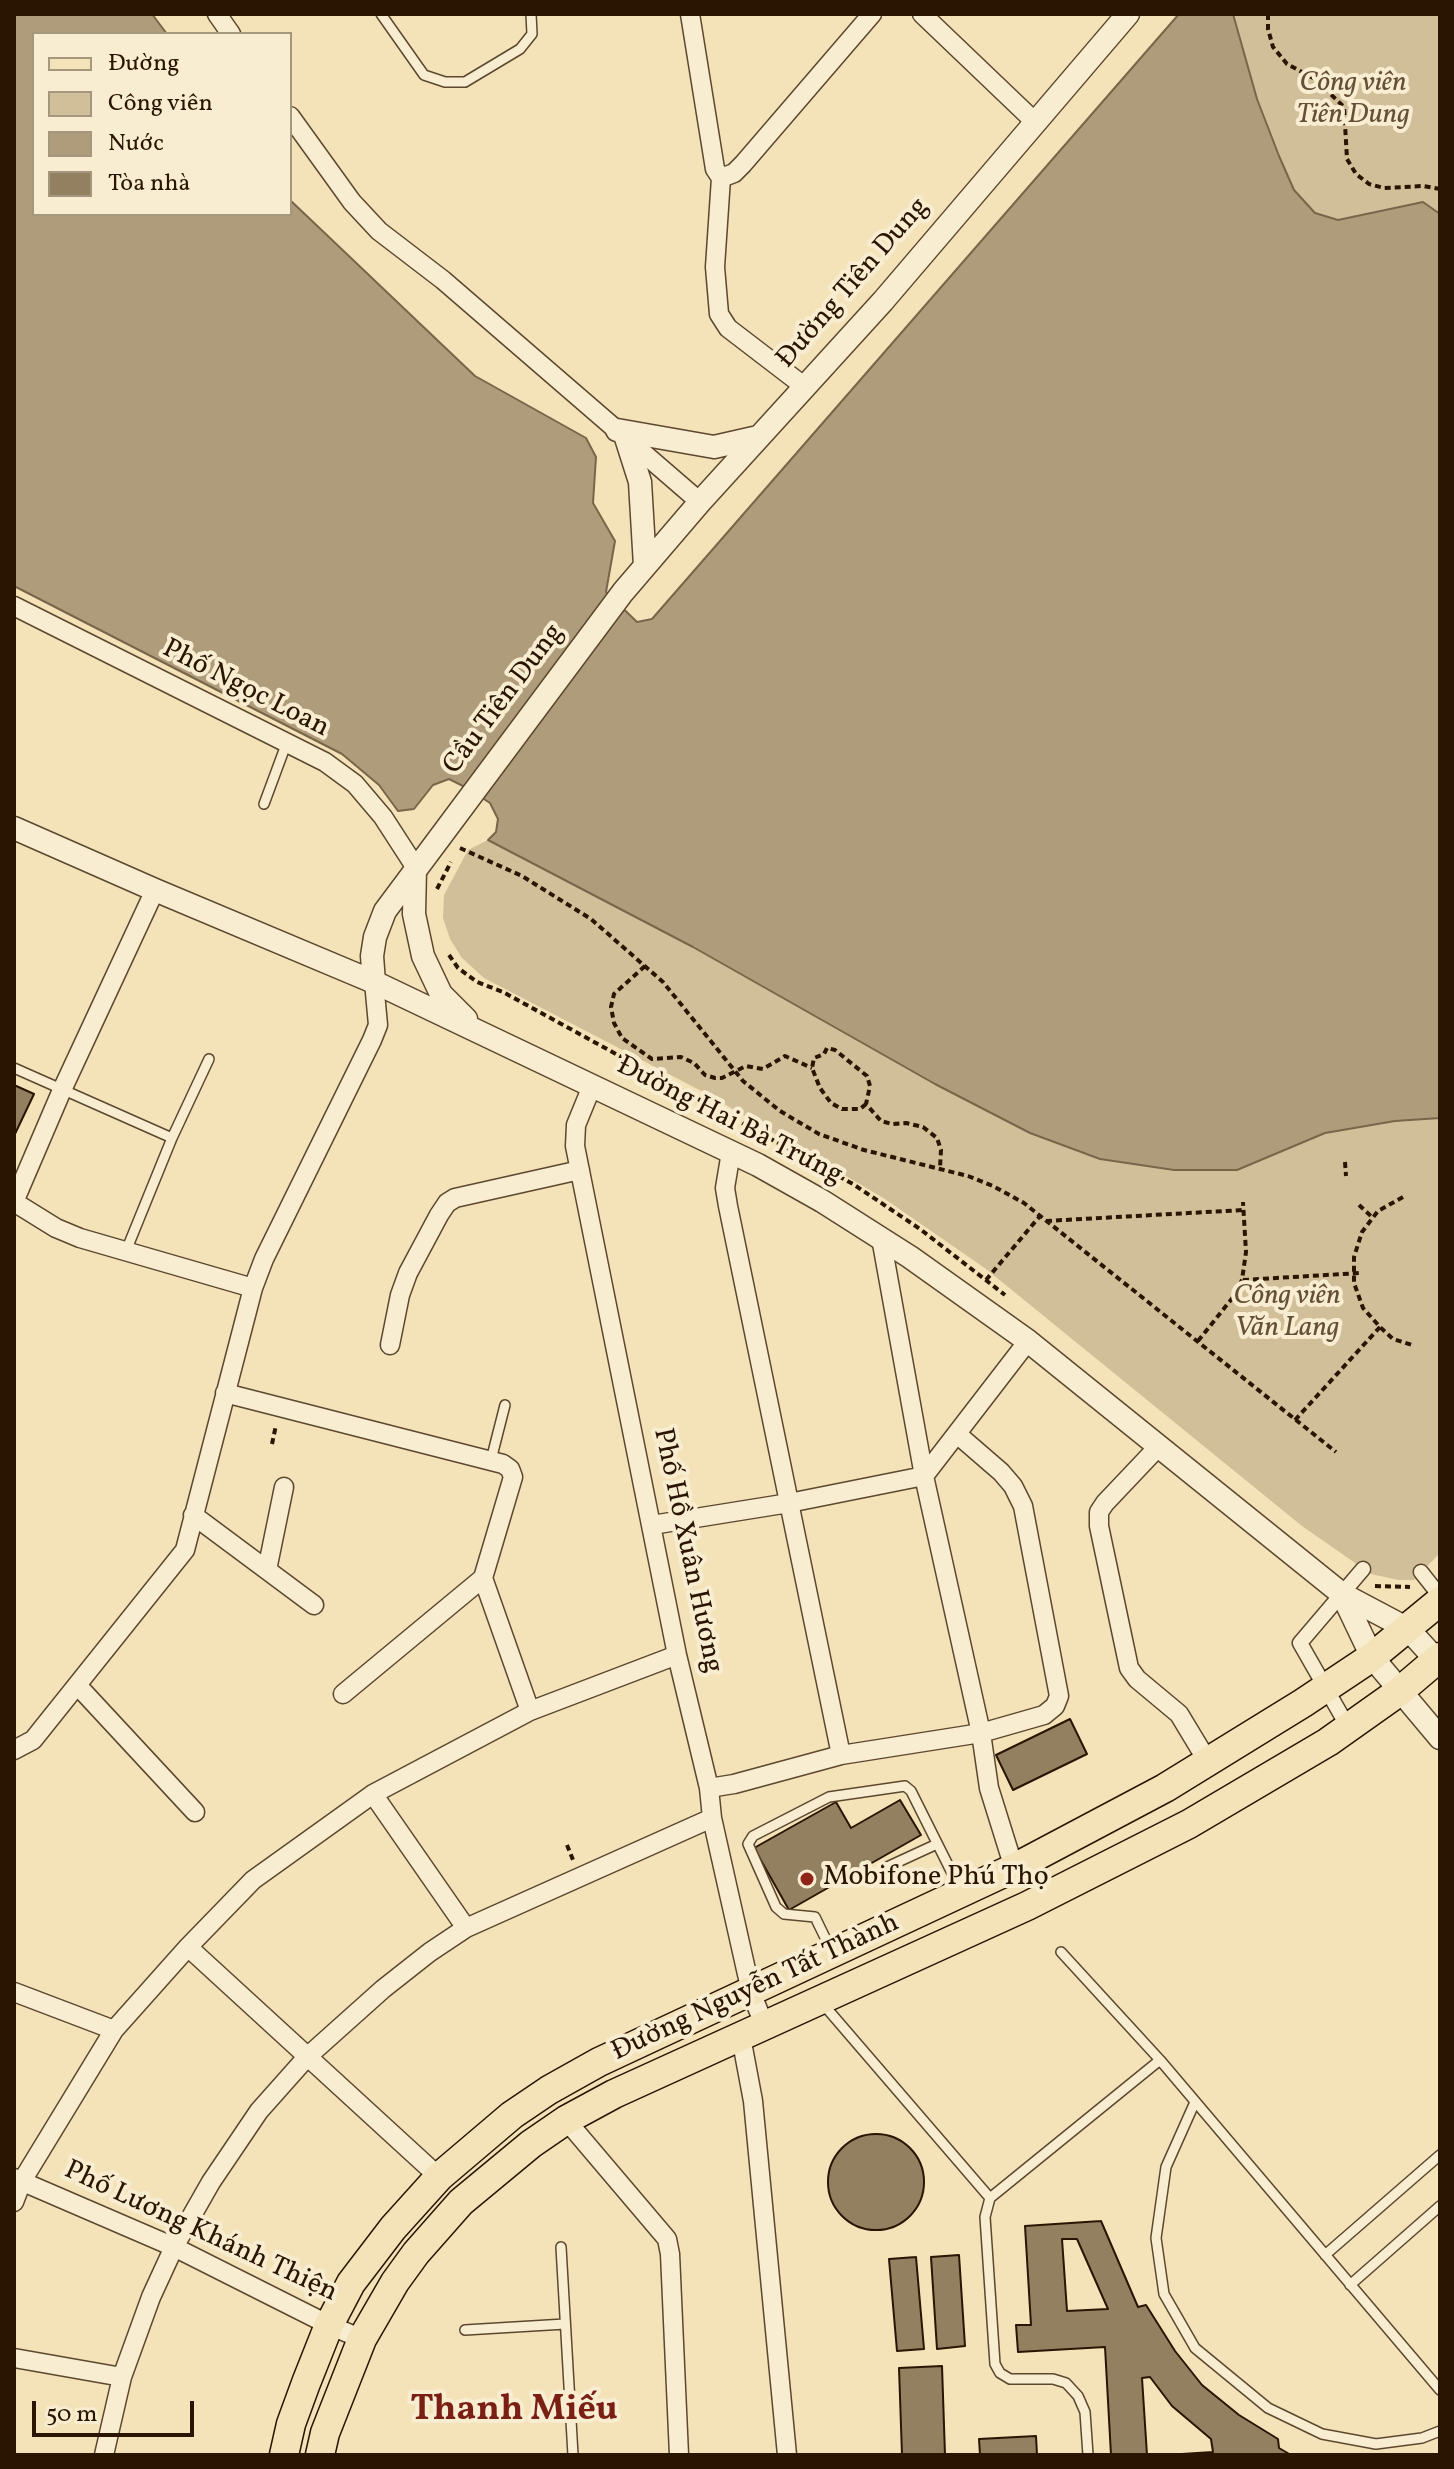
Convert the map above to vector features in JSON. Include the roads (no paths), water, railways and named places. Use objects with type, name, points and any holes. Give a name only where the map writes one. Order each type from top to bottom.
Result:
[{"type":"main road","name":"Đường Nguyễn Tất Thành","points":[[284,2455],[291,2424],[329,2325],[351,2283],[369,2257],[439,2177],[503,2123],[549,2090],[599,2062],[1014,1868],[1165,1788],[1372,1657],[1408,1629],[1440,1598]]},
{"type":"main road","name":"Đường Nguyễn Tất Thành","points":[[320,2455],[325,2433],[362,2339],[416,2253],[461,2202],[496,2171],[566,2120],[614,2094],[1027,1906],[1189,1824],[1289,1766],[1400,1691],[1439,1660]]},
{"type":"street","points":[[217,14],[230,32]]},
{"type":"street","points":[[690,14],[715,169],[721,178],[715,267],[719,314],[728,328],[805,387]]},
{"type":"street","points":[[721,178],[734,173],[743,164],[872,14]]},
{"type":"street","points":[[922,14],[1034,121]]},
{"type":"street","name":"Đường Tiên Dung","points":[[623,592],[758,437],[883,301],[1128,14]]},
{"type":"street","points":[[292,119],[352,202],[379,231],[443,280],[700,502]]},
{"type":"street","points":[[622,434],[714,447],[758,437]]},
{"type":"street","points":[[622,434],[640,482],[645,566]]},
{"type":"street","name":"Cầu Tiên Dung","points":[[416,868],[623,592]]},
{"type":"street","name":"Phố Ngọc Loan","points":[[14,606],[325,762],[355,784],[383,817],[416,868]]},
{"type":"street","name":"Đường Hai Bà Trưng","points":[[14,828],[374,982],[802,1189],[881,1238],[1028,1341],[1342,1594],[1408,1629],[1439,1660]]},
{"type":"street","points":[[14,1750],[33,1740],[185,1550],[253,1288],[264,1259],[378,1025],[372,956],[375,937],[385,911],[416,868]]},
{"type":"street","points":[[416,868],[413,893],[416,934],[435,985],[452,1007],[497,1040]]},
{"type":"street","points":[[155,890],[62,1090],[20,1168],[14,1202],[68,1233],[253,1288]]},
{"type":"street","name":"Phố Hồ Xuân Hương","points":[[592,1086],[576,1125],[575,1146],[677,1655],[709,1788],[712,1818],[751,1992],[753,2101],[787,2455]]},
{"type":"street","points":[[731,1152],[725,1188],[841,1755]]},
{"type":"street","points":[[390,1345],[400,1295],[408,1273],[447,1203],[455,1198],[580,1170]]},
{"type":"street","points":[[881,1238],[924,1476],[981,1733],[989,1788],[1014,1868]]},
{"type":"street","points":[[652,1525],[789,1503],[924,1476],[1028,1341]]},
{"type":"street","points":[[225,1393],[491,1460],[510,1469],[513,1477],[483,1578],[343,1694]]},
{"type":"street","points":[[709,1788],[841,1755],[981,1733],[1044,1715],[1055,1706],[1059,1696],[1023,1506],[1013,1486],[1001,1472],[957,1434]]},
{"type":"street","points":[[1159,1446],[1105,1503],[1099,1512],[1099,1526],[1129,1668],[1137,1679],[1179,1714],[1208,1762]]},
{"type":"street","points":[[267,1570],[284,1487]]},
{"type":"street","points":[[193,1515],[314,1605]]},
{"type":"street","points":[[1348,1727],[1300,1643],[1363,1569]]},
{"type":"street","points":[[1421,1572],[1440,1598]]},
{"type":"street","points":[[483,1578],[530,1711]]},
{"type":"street","name":"Đường Hai Bà Trưng","points":[[1342,1594],[1372,1657],[1440,1738]]},
{"type":"street","points":[[14,2202],[18,2179],[114,2030],[253,1880],[373,1794],[530,1711],[677,1655]]},
{"type":"street","points":[[78,1686],[195,1812]]},
{"type":"street","points":[[373,1794],[466,1928]]},
{"type":"street","points":[[104,2455],[122,2377],[151,2297],[174,2247],[211,2182],[259,2111],[307,2057],[383,1989],[466,1928],[712,1818]]},
{"type":"street","points":[[188,1947],[439,2177]]},
{"type":"street","points":[[14,1992],[114,2030]]},
{"type":"street","points":[[566,2120],[667,2239],[679,2455]]},
{"type":"street","name":"Phố Lương Khánh Thiện","points":[[18,2179],[174,2247],[362,2339]]},
{"type":"street","points":[[14,2358],[122,2377]]},
{"type":"lane","points":[[381,14],[424,75],[445,82],[465,82],[520,49],[532,34],[531,14]]},
{"type":"lane","points":[[264,804],[287,742]]},
{"type":"lane","points":[[126,1251],[172,1138],[209,1059]]},
{"type":"lane","points":[[14,1068],[172,1138]]},
{"type":"lane","points":[[491,1460],[505,1405]]},
{"type":"lane","points":[[833,1954],[815,1917],[784,1914],[776,1907],[748,1844],[753,1836],[829,1797],[905,1786],[911,1791],[962,1892]]},
{"type":"lane","points":[[887,1867],[937,1844]]},
{"type":"lane","points":[[1061,1952],[1160,2060],[1440,2390]]},
{"type":"lane","points":[[820,2001],[990,2198]]},
{"type":"lane","points":[[1088,2455],[1085,2412],[1078,2396],[1066,2383],[1053,2379],[1010,2379],[1000,2373],[995,2364],[985,2217],[990,2198],[1160,2060]]},
{"type":"lane","points":[[1195,2102],[1166,2167],[1156,2238],[1164,2294],[1195,2348],[1268,2408],[1322,2434],[1376,2444],[1422,2438],[1440,2431]]},
{"type":"lane","points":[[1325,2255],[1440,2155]]},
{"type":"lane","points":[[1350,2285],[1440,2206]]},
{"type":"lane","points":[[561,2247],[573,2455]]},
{"type":"lane","points":[[465,2330],[565,2324]]},
{"type":"water","points":[[14,14],[152,14],[166,32],[32,32],[32,216],[292,216],[292,202],[475,376],[586,438],[596,457],[593,503],[615,541],[606,592],[637,622],[652,619],[1179,14],[1233,14],[1257,99],[1279,156],[1294,190],[1315,213],[1338,220],[1423,202],[1440,214],[1440,1118],[1395,1121],[1325,1133],[1237,1170],[1174,1170],[1100,1159],[1030,1133],[935,1084],[693,947],[488,840],[496,832],[498,819],[490,803],[465,787],[449,779],[433,785],[414,809],[398,811],[379,785],[342,754],[14,586]]},
{"type":"place","name":"Mobifone Phú Thọ","points":[[807,1879]]},
{"type":"district","name":"Thanh Miếu","points":[[514,2412]]},
{"type":"park label","name":"Công viên Tiên Dung","points":[[1353,101]]},
{"type":"park label","name":"Công viên Văn Lang","points":[[1287,1314]]}]
